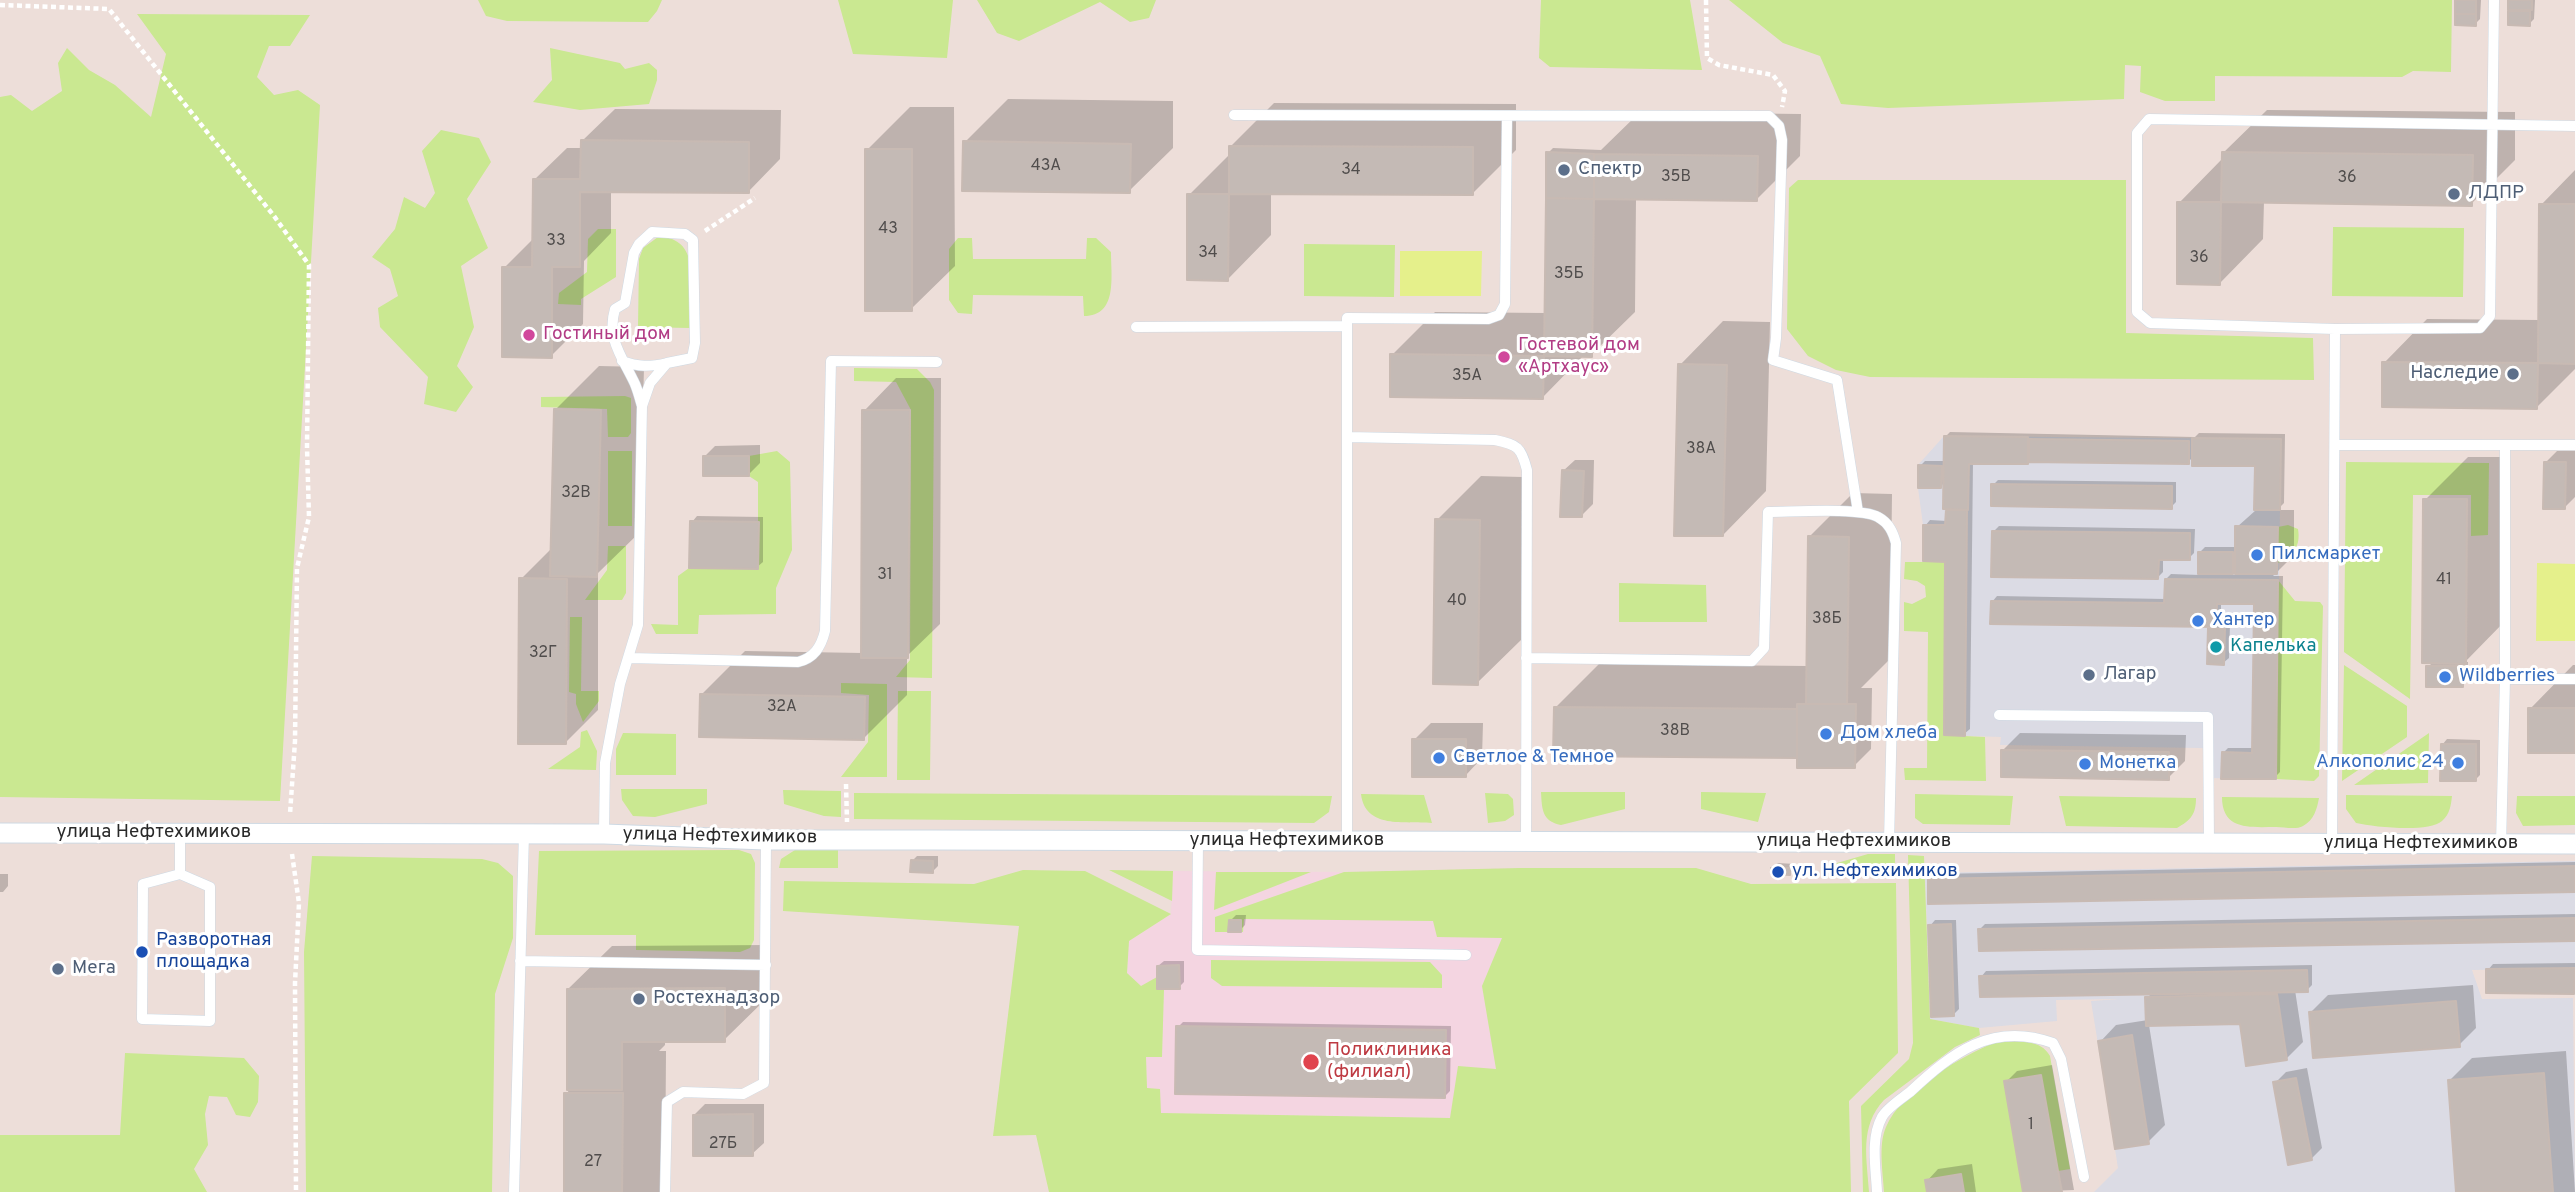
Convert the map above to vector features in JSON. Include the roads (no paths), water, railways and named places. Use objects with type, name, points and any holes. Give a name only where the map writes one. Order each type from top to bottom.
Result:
[{"type":"street","name":"улица Нефтехимиков","points":[[0,833],[604,834],[766,839],[1347,842],[2575,844]]},
{"type":"lane","points":[[2494,0],[2492,125],[2490,316],[2480,328],[2335,328],[2150,323],[2137,312],[2137,133],[2149,119],[2492,125],[2575,126]]},
{"type":"lane","points":[[1234,115],[1769,116],[1779,125],[1782,140],[1773,360],[1837,380],[1858,512]]},
{"type":"lane","points":[[1347,842],[1347,318],[1488,319],[1499,315],[1505,304],[1507,117]]},
{"type":"lane","points":[[604,834],[605,764],[620,684],[638,625],[642,406],[636,385],[621,361],[612,340],[612,320],[615,309],[625,303],[634,253],[639,244],[652,232],[685,234],[693,240],[695,343],[692,358],[643,367],[621,361]]},
{"type":"lane","points":[[1136,327],[1347,326]]},
{"type":"lane","points":[[2332,844],[2335,328]]},
{"type":"lane","points":[[629,659],[798,662],[809,659],[822,644],[825,631],[831,361],[937,362]]},
{"type":"lane","points":[[642,406],[650,383],[667,363]]},
{"type":"lane","points":[[1347,437],[1495,440],[1514,444],[1523,453],[1527,470],[1526,842]]},
{"type":"lane","points":[[2336,445],[2575,445]]},
{"type":"lane","points":[[2501,845],[2505,679],[2505,445]]},
{"type":"lane","points":[[1526,658],[1752,661],[1764,648],[1768,512],[1858,512],[1877,516],[1892,528],[1896,543],[1889,842]]},
{"type":"lane","points":[[2505,679],[2575,679]]},
{"type":"lane","points":[[1999,715],[2208,717],[2209,843]]},
{"type":"lane","points":[[180,832],[180,874]]},
{"type":"lane","points":[[514,1192],[524,834]]},
{"type":"lane","points":[[665,1192],[667,1102],[683,1092],[743,1094],[764,1083],[766,839]]},
{"type":"lane","points":[[1198,841],[1197,950],[1466,955]]},
{"type":"lane","points":[[180,874],[210,887],[210,1021],[142,1020],[143,884],[180,874]]},
{"type":"lane","points":[[520,961],[766,965]]},
{"type":"lane","points":[[1877,1192],[1875,1138],[1882,1116],[1941,1063],[1970,1046],[2002,1035],[2033,1036],[2053,1043],[2061,1059],[2084,1177]]},
{"type":"place","name":"Спектр","points":[[1564,170]]},
{"type":"place","name":"ЛДПР","points":[[2454,194]]},
{"type":"place","name":"Гостиный дом","points":[[529,335]]},
{"type":"place","name":"Гостевой дом «Артхаус»","points":[[1504,357]]},
{"type":"place","name":"Наследие","points":[[2513,374]]},
{"type":"place","name":"Пилсмаркет","points":[[2257,555]]},
{"type":"place","name":"Хантер","points":[[2198,621]]},
{"type":"place","name":"Капелька","points":[[2216,647]]},
{"type":"place","name":"Лагар","points":[[2089,675]]},
{"type":"place","name":"Wildberries","points":[[2445,677]]},
{"type":"place","name":"Дом хлеба","points":[[1826,734]]},
{"type":"place","name":"Светлое & Темное","points":[[1439,758]]},
{"type":"place","name":"Алкополис 24","points":[[2458,763]]},
{"type":"place","name":"Монетка","points":[[2085,764]]},
{"type":"place","name":"ул. Нефтехимиков","points":[[1778,872]]},
{"type":"place","name":"Разворотная площадка","points":[[142,952]]},
{"type":"place","name":"Мега","points":[[58,969]]},
{"type":"place","name":"Ростехнадзор","points":[[639,999]]},
{"type":"place","name":"Поликлиника (филиал)","points":[[1311,1062]]}]
